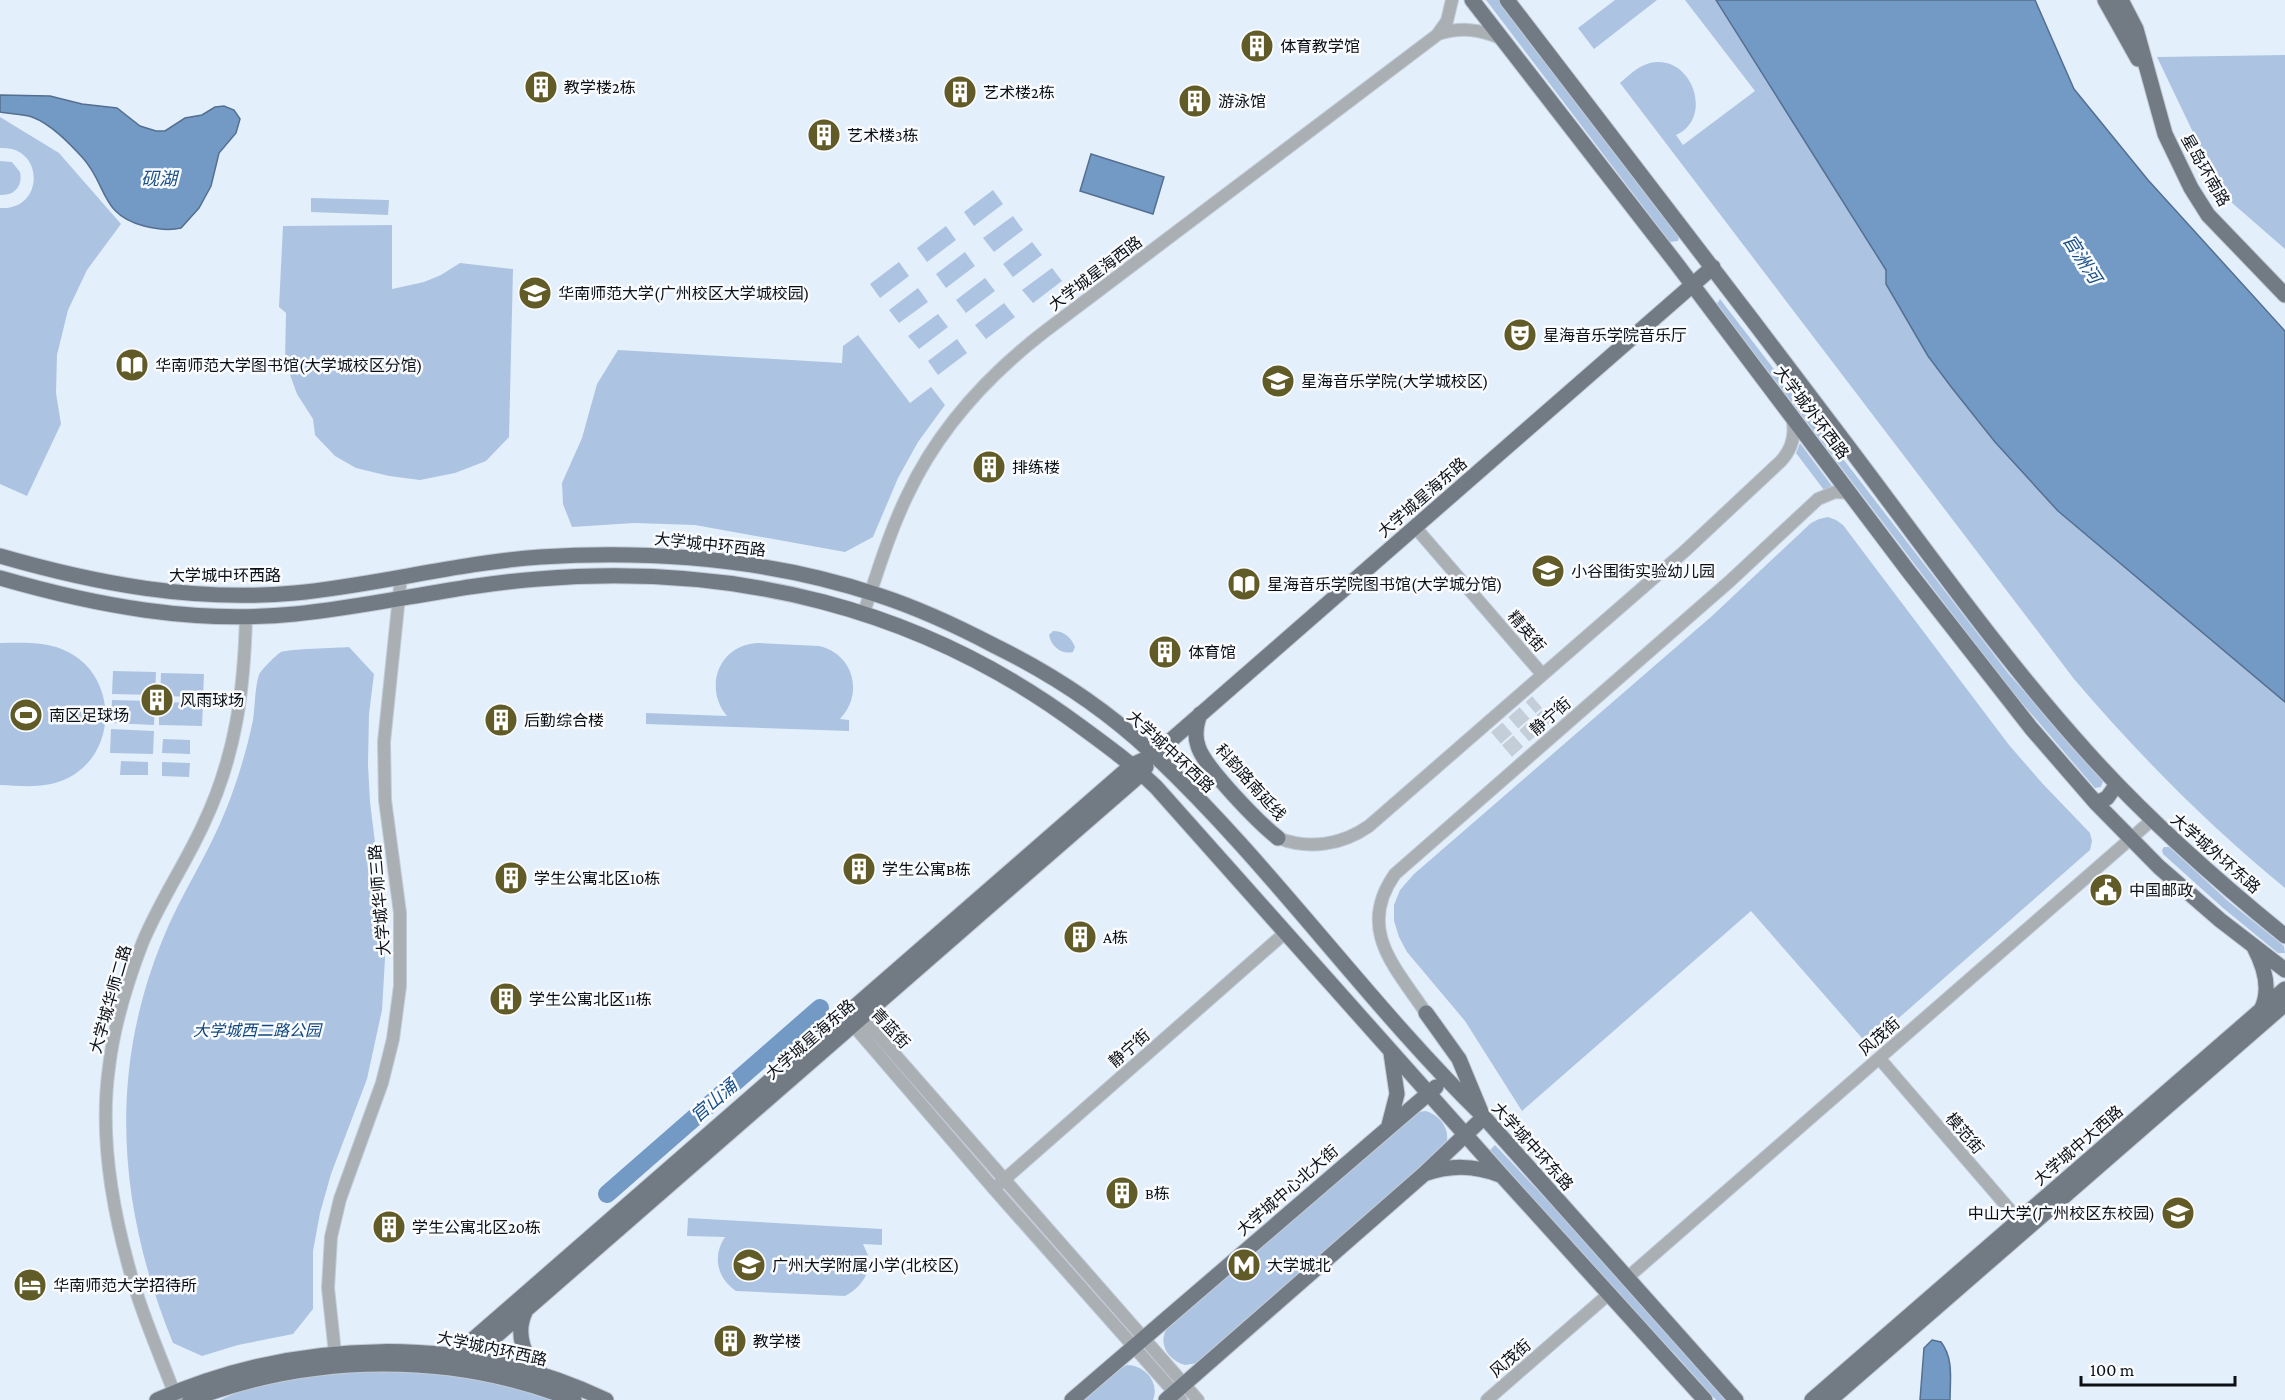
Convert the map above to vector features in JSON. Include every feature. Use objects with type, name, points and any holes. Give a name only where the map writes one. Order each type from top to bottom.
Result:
[{"type":"main road","name":"大学城外环西路","points":[[1472,0],[1668,252],[2018,711],[2096,803],[2130,839]]},
{"type":"main road","name":"大学城外环西路","points":[[1507,0],[1689,235],[2000,647],[2076,739],[2152,820]]},
{"type":"main road","name":"星岛环南路","points":[[2105,0],[2148,74]]},
{"type":"main road","name":"星岛环南路","points":[[2121,0],[2136,29],[2165,134],[2191,188],[2208,214],[2285,295]]},
{"type":"main road","points":[[1668,252],[1681,246],[1689,235]]},
{"type":"main road","name":"大学城星海东路","points":[[456,1363],[1713,267]]},
{"type":"main road","name":"大学城中环西路","points":[[0,556],[117,585],[189,595],[239,596],[291,593],[483,563],[595,555],[676,557],[797,573],[870,592],[952,624],[1031,664],[1100,711],[1154,754],[1304,916]]},
{"type":"main road","points":[[794,594],[797,573]]},
{"type":"main road","points":[[0,578],[66,596],[134,609],[188,616],[246,617],[293,614],[495,583],[595,576],[675,578],[794,594],[864,612],[932,638],[996,670],[1059,710],[1137,770],[1286,932],[1503,1177],[1706,1400]]},
{"type":"main road","name":"科韵路南延线","points":[[1200,714],[1196,736],[1204,760],[1262,824],[1278,838]]},
{"type":"main road","points":[[2096,803],[2107,798],[2116,784]]},
{"type":"main road","name":"大学城外环东路","points":[[2152,820],[2216,879],[2285,936]]},
{"type":"main road","points":[[2130,839],[2192,897],[2285,970]]},
{"type":"main road","name":"大学城中环东路","points":[[1304,916],[1445,1079],[1484,1117],[1736,1400]]},
{"type":"main road","points":[[2254,947],[2261,962],[2266,984],[2265,999],[2260,1010]]},
{"type":"main road","name":"大学城中大西路","points":[[1830,1400],[2285,989]]},
{"type":"main road","name":"大学城中大西路","points":[[1812,1400],[2285,1004]]},
{"type":"main road","points":[[1176,1394],[1424,1174],[1484,1117],[1459,1059],[1426,1013]]},
{"type":"main road","name":"大学城星海东路","points":[[470,1359],[854,1018]]},
{"type":"main road","points":[[1389,1125],[1397,1094],[1396,1075],[1390,1050]]},
{"type":"main road","name":"大学城中心北大街","points":[[1072,1400],[1445,1079]]},
{"type":"main road","points":[[1424,1174],[1460,1166],[1484,1170],[1503,1177]]},
{"type":"main road","points":[[526,1310],[521,1323],[522,1341],[529,1360],[544,1376]]},
{"type":"main road","name":"大学城内环西路","points":[[158,1400],[176,1396],[248,1368],[335,1353],[384,1351],[456,1363],[574,1400]]},
{"type":"main road","name":"大学城内环西路","points":[[190,1400],[251,1380],[327,1367],[383,1364],[429,1365],[456,1363],[470,1359],[544,1376],[606,1400]]},
{"type":"street","name":"大学城星海西路","points":[[1437,35],[1447,21],[1452,0]]},
{"type":"street","name":"大学城星海西路","points":[[864,612],[899,515],[922,466],[952,422],[995,374],[1044,332],[1437,35],[1450,30],[1466,29],[1492,34],[1503,40]]},
{"type":"street","points":[[1278,838],[1290,842],[1319,844],[1339,842],[1356,835],[1702,535],[1786,456],[1794,437],[1790,413]]},
{"type":"street","name":"静宁街","points":[[1426,1013],[1385,952],[1378,931],[1379,906],[1387,885],[1395,874],[1730,581],[1818,500],[1835,492],[1850,493]]},
{"type":"street","name":"精英街","points":[[1415,527],[1542,674]]},
{"type":"street","name":"大学城华师三路","points":[[335,1353],[328,1288],[332,1237],[340,1199],[382,1083],[393,1039],[400,986],[400,913],[385,800],[384,764],[385,715],[402,577]]},
{"type":"street","name":"大学城华师二路","points":[[176,1396],[139,1299],[118,1225],[108,1154],[108,1078],[124,999],[143,943],[168,888],[204,824],[228,760],[241,702],[246,617]]},
{"type":"street","name":"风茂街","points":[[1627,1278],[2152,820]]},
{"type":"street","name":"静宁街","points":[[998,1185],[1286,932]]},
{"type":"street","name":"青蓝街","points":[[854,1018],[998,1185],[1139,1343],[1176,1394],[1198,1400]]},
{"type":"street","name":"模范街","points":[[1879,1058],[2023,1225]]},
{"type":"street","name":"风茂街","points":[[1487,1400],[1610,1293]]},
{"type":"green space","points":[[1486,0],[1499,0],[1679,236],[1678,241],[1670,242]]},
{"type":"green space","points":[[1615,0],[1657,0],[1594,49],[1578,28]]},
{"type":"green space","points":[[1685,0],[1716,0],[1886,270],[1886,284],[1928,356],[1995,442],[2058,511],[2285,702],[2285,888],[2175,788],[2074,679],[1620,83],[1636,69],[1647,64],[1662,62],[1675,67],[1686,76],[1693,88],[1696,101],[1694,114],[1688,126],[1676,135],[1683,145],[1755,91]]},
{"type":"green space","points":[[2285,55],[2285,249],[2223,195],[2157,57]]},
{"type":"green space","points":[[0,117],[59,153],[121,224],[87,270],[68,310],[57,355],[56,393],[61,424],[27,496],[0,484],[0,208],[15,206],[25,199],[32,190],[34,178],[32,166],[25,157],[15,150],[0,148]]},
{"type":"green space","points":[[0,161],[12,162],[20,172],[19,186],[10,194],[0,195]]},
{"type":"green space","points":[[993,190],[1003,204],[974,226],[964,212]]},
{"type":"green space","points":[[311,198],[389,200],[388,215],[311,212]]},
{"type":"green space","points":[[1013,216],[1023,230],[994,252],[983,238]]},
{"type":"green space","points":[[392,225],[392,289],[424,282],[460,263],[513,269],[509,437],[486,461],[455,473],[420,480],[356,468],[335,456],[315,435],[313,419],[297,394],[285,361],[286,313],[279,307],[283,226]]},
{"type":"green space","points":[[946,226],[956,240],[927,262],[917,248]]},
{"type":"green space","points":[[1032,242],[1042,255],[1013,277],[1003,264]]},
{"type":"green space","points":[[965,252],[975,266],[946,288],[936,274]]},
{"type":"green space","points":[[899,262],[909,276],[880,298],[870,284]]},
{"type":"green space","points":[[1052,268],[1062,281],[1033,303],[1022,290]]},
{"type":"green space","points":[[985,278],[995,291],[966,313],[956,300]]},
{"type":"green space","points":[[918,288],[928,302],[899,323],[889,310]]},
{"type":"green space","points":[[1720,299],[2008,673],[2103,781],[2101,787],[2095,788],[2004,682],[1717,304]]},
{"type":"green space","points":[[1004,303],[1015,317],[986,339],[975,325]]},
{"type":"green space","points":[[938,314],[948,327],[919,349],[908,336]]},
{"type":"green space","points":[[858,335],[910,403],[931,387],[945,405],[918,442],[898,478],[873,537],[845,552],[695,525],[634,523],[572,527],[563,504],[562,483],[582,438],[597,384],[618,350],[842,363],[843,346]]},
{"type":"green space","points":[[957,339],[967,353],[938,375],[928,361]]},
{"type":"green space","points":[[1800,443],[1832,487],[1824,490],[1796,453]]},
{"type":"green space","points":[[1828,517],[1843,525],[2009,745],[2090,833],[2092,841],[2090,850],[1868,1045],[1751,911],[1522,1111],[1465,1021],[1407,952],[1394,921],[1394,905],[1400,890],[1414,874],[1712,616],[1811,523]]},
{"type":"green space","points":[[1053,631],[1064,633],[1071,640],[1075,647],[1073,652],[1064,652],[1054,646],[1049,635]]},
{"type":"green space","points":[[0,643],[34,643],[60,648],[84,664],[96,679],[103,696],[106,715],[103,734],[96,751],[84,766],[68,778],[43,785],[0,785]]},
{"type":"green space","points":[[759,643],[819,646],[831,650],[840,657],[852,676],[852,698],[840,719],[849,720],[849,731],[646,724],[646,713],[727,716],[716,692],[719,669],[734,651],[745,645]]},
{"type":"green space","name":"大学城西二路公园","points":[[349,647],[374,674],[369,714],[368,765],[370,802],[384,915],[385,959],[382,1010],[367,1079],[331,1174],[320,1213],[313,1251],[313,1309],[293,1334],[238,1345],[202,1356],[173,1343],[155,1293],[141,1243],[131,1193],[127,1143],[127,1093],[133,1042],[144,992],[162,941],[220,824],[235,786],[251,731],[260,673],[281,652]]},
{"type":"green space","points":[[113,671],[156,672],[155,695],[112,694]]},
{"type":"green space","points":[[161,673],[204,674],[203,697],[160,696]]},
{"type":"green space","points":[[112,700],[155,701],[154,725],[111,723]]},
{"type":"green space","points":[[159,702],[203,703],[202,726],[159,725]]},
{"type":"green space","points":[[111,729],[154,731],[153,754],[110,753]]},
{"type":"green space","points":[[163,739],[190,740],[190,754],[162,753]]},
{"type":"green space","points":[[121,761],[148,762],[148,775],[120,775]]},
{"type":"green space","points":[[162,762],[190,763],[189,777],[162,776]]},
{"type":"green space","points":[[2164,847],[2169,847],[2228,901],[2284,946],[2285,953],[2278,953],[2223,908],[2163,854]]},
{"type":"green space","points":[[1426,1111],[1437,1117],[1444,1126],[1447,1137],[1444,1149],[1198,1363],[1185,1365],[1173,1359],[1165,1349],[1163,1338],[1169,1326],[1418,1112]]},
{"type":"green space","points":[[1495,1145],[1579,1234],[1727,1400],[1716,1400],[1646,1325],[1490,1150]]},
{"type":"green space","points":[[688,1218],[882,1229],[882,1245],[863,1244],[869,1259],[866,1276],[855,1290],[845,1296],[736,1291],[724,1280],[719,1266],[719,1252],[725,1237],[687,1236]]},
{"type":"green space","points":[[1127,1365],[1140,1368],[1153,1381],[1155,1394],[1153,1400],[1083,1400],[1120,1369]]},
{"type":"green space","points":[[418,1369],[518,1382],[561,1400],[220,1400],[249,1387],[287,1376]]},
{"type":"water","name":"官洲河","points":[[1716,0],[2035,0],[2074,89],[2148,180],[2285,331],[2285,702],[2058,511],[1995,442],[1928,356],[1886,284],[1886,270]]},
{"type":"water","name":"砚湖","points":[[0,95],[50,96],[82,104],[117,108],[140,126],[156,131],[165,131],[185,118],[202,115],[215,107],[224,106],[234,110],[240,119],[236,133],[219,153],[211,186],[199,208],[181,228],[162,229],[129,221],[119,214],[111,206],[90,168],[71,146],[53,129],[39,120],[0,112]]},
{"type":"water","points":[[1091,154],[1164,177],[1153,214],[1080,191]]},
{"type":"water","points":[[1932,1340],[1941,1342],[1948,1355],[1950,1400],[1920,1400],[1924,1348]]},
{"type":"waterway","name":"官山涌","points":[[607,1194],[820,1008]]},
{"type":"tunnel","points":[[1496,738],[1537,702]]},
{"type":"tunnel","points":[[1507,751],[1548,715]]},
{"type":"place","name":"体育教学馆","points":[[1257,46]]},
{"type":"place","name":"教学楼2栋","points":[[541,87]]},
{"type":"place","name":"艺术楼2栋","points":[[960,92]]},
{"type":"place","name":"游泳馆","points":[[1195,101]]},
{"type":"place","name":"艺术楼3栋","points":[[824,135]]},
{"type":"place","name":"华南师范大学(广州校区大学城校园)","points":[[535,293]]},
{"type":"place","name":"星海音乐学院音乐厅","points":[[1520,335]]},
{"type":"place","name":"华南师范大学图书馆(大学城校区分馆)","points":[[132,365]]},
{"type":"place","name":"星海音乐学院(大学城校区)","points":[[1278,381]]},
{"type":"place","name":"排练楼","points":[[989,467]]},
{"type":"place","name":"小谷围街实验幼儿园","points":[[1548,571]]},
{"type":"place","name":"星海音乐学院图书馆(大学城分馆)","points":[[1244,584]]},
{"type":"place","name":"体育馆","points":[[1165,652]]},
{"type":"place","name":"风雨球场","points":[[157,700]]},
{"type":"place","name":"南区足球场","points":[[26,715]]},
{"type":"place","name":"后勤综合楼","points":[[501,720]]},
{"type":"place","name":"学生公寓B栋","points":[[859,869]]},
{"type":"place","name":"学生公寓北区10栋","points":[[511,878]]},
{"type":"place","name":"中国邮政","points":[[2106,890]]},
{"type":"place","name":"A栋","points":[[1080,937]]},
{"type":"place","name":"学生公寓北区11栋","points":[[506,999]]},
{"type":"place","name":"B栋","points":[[1122,1193]]},
{"type":"place","name":"中山大学(广州校区东校园)","points":[[2178,1213]]},
{"type":"place","name":"学生公寓北区20栋","points":[[389,1227]]},
{"type":"place","name":"广州大学附属小学(北校区)","points":[[749,1265]]},
{"type":"place","name":"大学城北","points":[[1244,1265]]},
{"type":"place","name":"华南师范大学招待所","points":[[30,1285]]},
{"type":"place","name":"教学楼","points":[[730,1341]]}]
